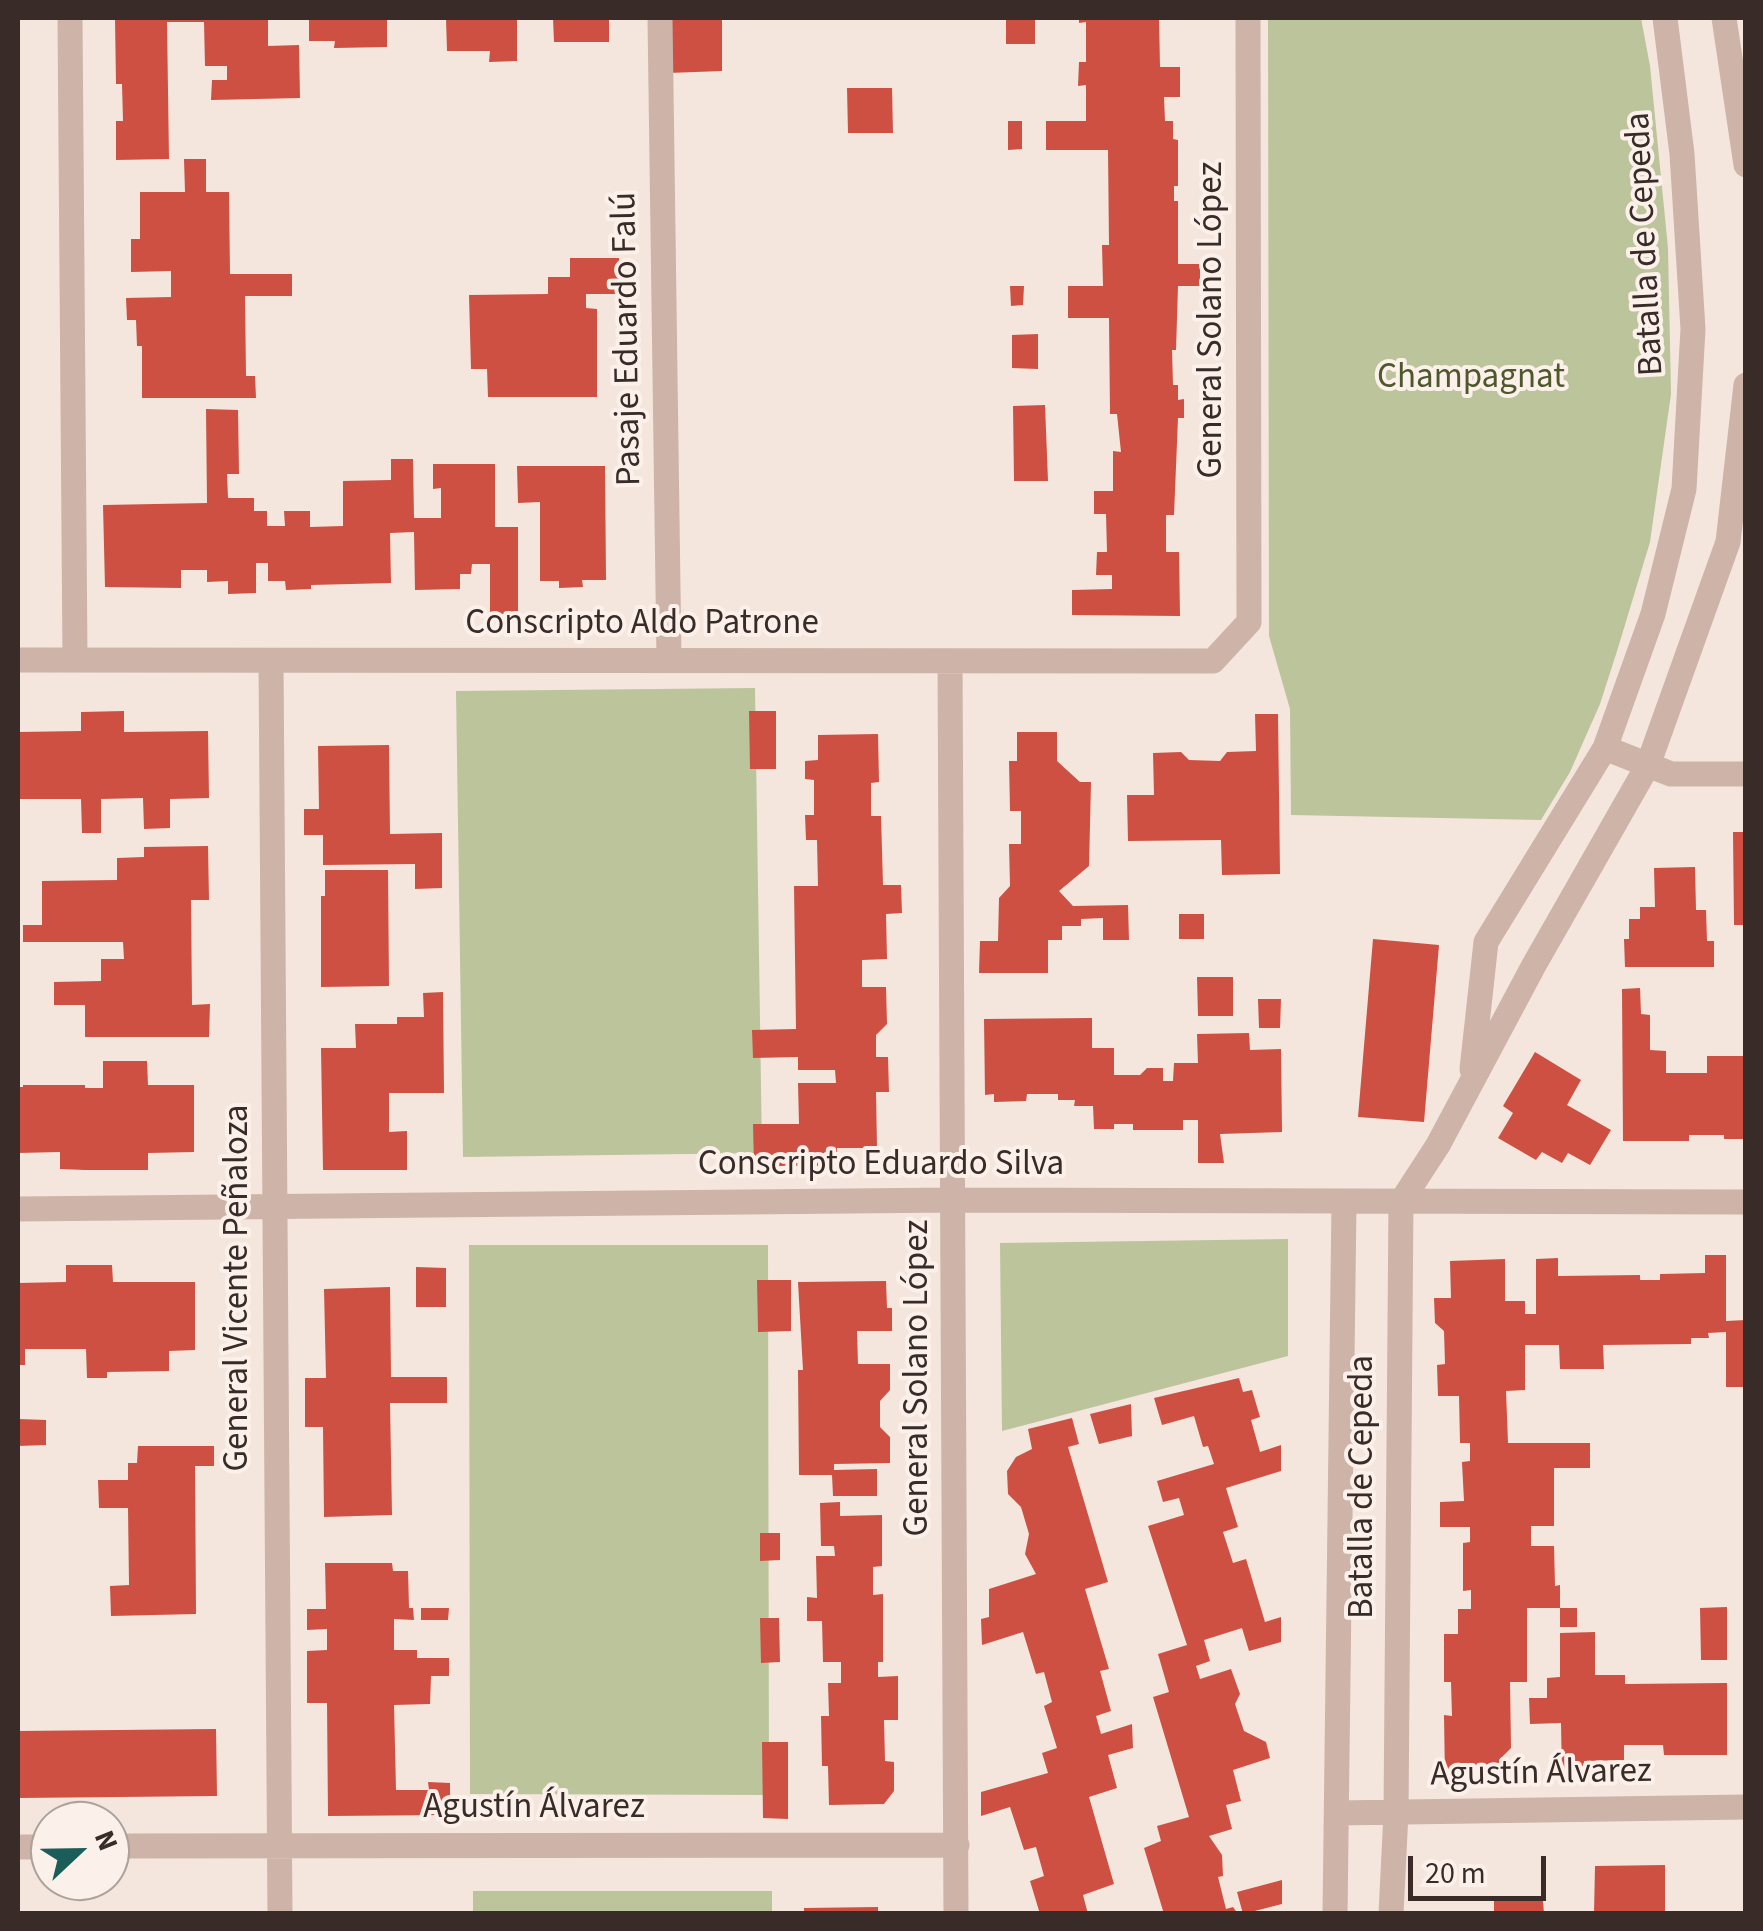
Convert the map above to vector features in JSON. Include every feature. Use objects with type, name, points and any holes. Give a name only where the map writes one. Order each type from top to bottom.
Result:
[{"type":"street","points":[[70,18],[75,660]]},
{"type":"street","name":"Pasaje Eduardo Falú","points":[[660,18],[669,660]]},
{"type":"street","name":"General Solano López","points":[[1248,18],[1248,622]]},
{"type":"street","name":"Batalla de Cepeda","points":[[1471,1081],[1486,942],[1605,748],[1653,614],[1684,489],[1693,328],[1682,154],[1665,18]]},
{"type":"street","points":[[1724,18],[1746,165]]},
{"type":"street","name":"Batalla de Cepeda","points":[[1391,1914],[1396,1812],[1400,1202],[1438,1145],[1648,765],[1728,542],[1746,385]]},
{"type":"street","name":"Conscripto Aldo Patrone","points":[[18,660],[1214,662],[1248,622]]},
{"type":"street","name":"General Vicente Peñaloza","points":[[270,661],[280,1914]]},
{"type":"street","name":"General Solano López","points":[[950,661],[956,1914]]},
{"type":"street","points":[[1605,748],[1671,774],[1746,774]]},
{"type":"street","name":"Conscripto Eduardo Silva","points":[[18,1209],[953,1200],[1746,1202]]},
{"type":"street","name":"Batalla de Cepeda","points":[[1335,1914],[1344,1202]]},
{"type":"street","name":"Agustín Álvarez","points":[[1337,1812],[1746,1808]]},
{"type":"street","name":"Agustín Álvarez","points":[[130,1846],[957,1845]]},
{"type":"green space","name":"Champagnat","points":[[1268,18],[1641,18],[1650,66],[1668,248],[1671,394],[1650,542],[1618,648],[1600,704],[1570,772],[1541,820],[1291,815],[1290,709],[1269,636]]},
{"type":"green space","points":[[755,688],[762,1153],[463,1157],[456,691]]},
{"type":"green space","points":[[1288,1239],[1288,1356],[1002,1431],[1000,1243]]},
{"type":"green space","points":[[469,1245],[768,1245],[769,1795],[470,1794]]},
{"type":"green space","points":[[473,1891],[772,1891],[772,1913],[473,1913]]},
{"type":"building","points":[[115,18],[268,18],[268,46],[299,45],[300,98],[211,100],[212,80],[227,80],[227,66],[205,66],[204,22],[167,22],[169,159],[116,160],[116,121],[123,121],[122,84],[116,84]]},
{"type":"building","points":[[309,18],[387,18],[387,47],[334,48],[335,41],[309,41]]},
{"type":"building","points":[[446,18],[517,18],[517,61],[489,62],[490,51],[447,51]]},
{"type":"building","points":[[553,18],[609,18],[609,42],[554,42]]},
{"type":"building","points":[[668,18],[722,18],[722,71],[668,73]]},
{"type":"building","points":[[1006,18],[1035,18],[1035,44],[1006,44]]},
{"type":"building","points":[[1079,18],[1159,18],[1160,67],[1180,67],[1180,97],[1164,97],[1165,121],[1173,121],[1173,139],[1178,140],[1178,186],[1174,186],[1174,201],[1178,201],[1178,264],[1200,264],[1200,286],[1178,286],[1176,350],[1172,350],[1173,385],[1178,385],[1178,400],[1184,399],[1184,418],[1178,418],[1174,515],[1166,515],[1166,552],[1179,552],[1180,616],[1072,615],[1072,590],[1112,589],[1112,575],[1096,575],[1097,552],[1107,552],[1106,514],[1094,514],[1094,491],[1113,491],[1113,451],[1121,452],[1117,414],[1110,414],[1109,318],[1068,318],[1068,286],[1103,286],[1102,245],[1109,245],[1108,150],[1046,150],[1046,121],[1086,121],[1086,85],[1078,86],[1079,62],[1086,62],[1086,22],[1079,23]]},
{"type":"building","points":[[847,88],[892,88],[893,133],[848,133]]},
{"type":"building","points":[[1008,121],[1022,121],[1022,149],[1008,150]]},
{"type":"building","points":[[184,159],[206,159],[206,192],[229,192],[230,274],[292,274],[292,296],[245,296],[246,376],[255,376],[256,398],[142,398],[142,346],[137,346],[136,320],[127,320],[126,298],[171,297],[171,271],[131,272],[131,239],[140,239],[140,192],[185,192]]},
{"type":"building","points":[[570,258],[619,258],[619,294],[586,294],[586,308],[597,309],[597,397],[488,397],[487,369],[471,369],[469,295],[548,294],[548,277],[570,277]]},
{"type":"building","points":[[1010,286],[1024,286],[1023,305],[1011,306]]},
{"type":"building","points":[[1038,334],[1038,369],[1012,368],[1012,335]]},
{"type":"building","points":[[1045,405],[1048,481],[1014,481],[1013,406]]},
{"type":"building","points":[[206,409],[238,410],[239,474],[227,474],[228,498],[254,498],[254,511],[267,511],[267,526],[285,526],[284,511],[310,511],[310,527],[343,526],[343,481],[391,480],[391,459],[413,459],[414,518],[441,518],[441,488],[433,489],[433,464],[495,464],[495,527],[518,527],[518,614],[490,614],[490,564],[472,564],[471,574],[460,574],[460,589],[415,590],[414,532],[390,533],[391,583],[311,585],[311,589],[286,590],[285,581],[268,581],[268,563],[256,563],[256,593],[228,594],[228,581],[207,582],[207,570],[181,570],[181,588],[105,587],[103,505],[207,503]]},
{"type":"building","points":[[517,466],[605,466],[606,580],[582,580],[583,587],[559,588],[559,581],[540,581],[540,502],[518,503]]},
{"type":"building","points":[[124,711],[124,732],[208,731],[209,798],[170,799],[170,828],[144,829],[143,798],[101,799],[101,833],[82,833],[81,799],[18,799],[18,732],[81,731],[81,712]]},
{"type":"building","points":[[749,711],[776,711],[776,769],[750,769]]},
{"type":"building","points":[[1255,714],[1278,714],[1280,874],[1222,875],[1221,840],[1128,841],[1127,795],[1154,795],[1153,753],[1181,752],[1189,760],[1220,761],[1227,752],[1256,751]]},
{"type":"building","points":[[1017,732],[1057,732],[1057,761],[1080,782],[1091,782],[1089,866],[1059,891],[1073,906],[1128,905],[1129,940],[1103,940],[1103,918],[1081,919],[1081,926],[1062,926],[1062,940],[1048,940],[1048,973],[979,973],[980,941],[998,941],[999,898],[1010,886],[1009,844],[1021,844],[1021,811],[1010,811],[1009,761],[1017,761]]},
{"type":"building","points":[[878,734],[879,782],[871,783],[871,816],[881,816],[883,885],[901,885],[902,913],[886,914],[887,959],[862,960],[862,987],[886,987],[887,1024],[876,1035],[876,1057],[888,1057],[889,1092],[876,1092],[877,1148],[837,1148],[838,1166],[754,1166],[753,1124],[799,1124],[798,1083],[836,1083],[835,1070],[798,1070],[798,1057],[753,1058],[752,1030],[796,1029],[794,886],[818,886],[817,840],[806,840],[805,815],[814,815],[814,780],[805,779],[805,761],[818,760],[818,735]]},
{"type":"building","points":[[389,745],[390,834],[442,833],[442,888],[415,889],[415,864],[323,865],[323,835],[304,835],[304,809],[319,809],[318,746]]},
{"type":"building","points":[[1733,832],[1746,832],[1746,925],[1734,925]]},
{"type":"building","points":[[208,846],[209,900],[191,900],[192,1005],[210,1004],[209,1037],[85,1037],[85,1005],[54,1005],[54,982],[101,981],[101,959],[124,959],[123,942],[23,942],[23,925],[42,925],[42,881],[117,880],[117,858],[144,857],[144,847]]},
{"type":"building","points":[[1695,867],[1696,910],[1706,910],[1707,941],[1714,941],[1714,967],[1625,967],[1624,939],[1629,939],[1629,919],[1640,919],[1640,907],[1655,907],[1654,868]]},
{"type":"building","points":[[325,870],[388,870],[389,986],[321,987],[321,896],[325,896]]},
{"type":"building","points":[[1179,914],[1204,914],[1204,939],[1179,939]]},
{"type":"building","points":[[1373,939],[1439,945],[1424,1122],[1358,1117]]},
{"type":"building","points":[[1197,977],[1233,977],[1233,1016],[1198,1016]]},
{"type":"building","points":[[1640,988],[1641,1014],[1650,1015],[1650,1050],[1666,1051],[1666,1073],[1707,1073],[1707,1056],[1746,1056],[1746,1139],[1689,1135],[1689,1141],[1623,1141],[1622,989]]},
{"type":"building","points":[[443,992],[444,1093],[389,1093],[389,1132],[407,1131],[407,1170],[323,1170],[321,1048],[356,1048],[355,1024],[397,1024],[397,1017],[424,1017],[423,993]]},
{"type":"building","points":[[1258,999],[1281,999],[1280,1028],[1259,1028]]},
{"type":"building","points":[[1092,1018],[1092,1048],[1114,1048],[1114,1075],[1140,1075],[1147,1068],[1163,1068],[1163,1081],[1173,1081],[1174,1063],[1198,1063],[1197,1034],[1249,1033],[1250,1050],[1281,1049],[1282,1132],[1220,1134],[1224,1163],[1198,1163],[1198,1120],[1183,1120],[1183,1130],[1133,1130],[1133,1124],[1094,1129],[1093,1106],[1074,1106],[1075,1100],[1058,1100],[1058,1094],[1027,1094],[1026,1101],[994,1102],[994,1094],[985,1095],[984,1019]]},
{"type":"building","points":[[1535,1052],[1581,1080],[1567,1105],[1611,1130],[1590,1165],[1568,1153],[1562,1163],[1542,1152],[1536,1160],[1498,1138],[1513,1113],[1503,1106]]},
{"type":"building","points":[[103,1061],[147,1061],[148,1085],[194,1085],[194,1152],[148,1153],[148,1170],[60,1169],[60,1152],[18,1153],[18,1087],[103,1088]]},
{"type":"building","points":[[1705,1255],[1726,1255],[1726,1321],[1746,1320],[1746,1387],[1726,1387],[1726,1332],[1708,1333],[1709,1338],[1691,1338],[1691,1344],[1603,1345],[1604,1369],[1560,1369],[1559,1345],[1525,1345],[1525,1390],[1506,1391],[1508,1443],[1590,1443],[1590,1468],[1554,1468],[1554,1526],[1531,1526],[1531,1546],[1554,1546],[1560,1608],[1527,1608],[1527,1682],[1510,1682],[1511,1748],[1499,1760],[1499,1780],[1445,1780],[1444,1715],[1452,1716],[1451,1682],[1444,1682],[1444,1634],[1458,1634],[1458,1609],[1471,1609],[1471,1590],[1463,1591],[1463,1543],[1470,1542],[1470,1527],[1440,1527],[1440,1502],[1464,1501],[1462,1462],[1470,1461],[1470,1443],[1460,1443],[1459,1396],[1438,1396],[1437,1365],[1445,1364],[1444,1331],[1435,1323],[1434,1298],[1451,1298],[1450,1261],[1505,1259],[1505,1301],[1525,1301],[1525,1314],[1536,1314],[1536,1259],[1558,1258],[1558,1276],[1640,1275],[1640,1280],[1660,1280],[1660,1274],[1705,1273]]},
{"type":"building","points":[[66,1265],[112,1265],[113,1282],[195,1282],[195,1350],[169,1351],[169,1371],[107,1372],[107,1378],[87,1378],[86,1349],[25,1349],[25,1365],[18,1365],[18,1283],[66,1282]]},
{"type":"building","points":[[416,1267],[446,1268],[446,1307],[416,1307]]},
{"type":"building","points":[[757,1280],[791,1280],[791,1331],[758,1332]]},
{"type":"building","points":[[886,1281],[892,1331],[857,1331],[858,1364],[890,1364],[890,1390],[880,1401],[880,1427],[890,1437],[890,1463],[834,1464],[834,1470],[877,1469],[877,1496],[833,1496],[832,1475],[799,1475],[798,1370],[803,1370],[798,1282]]},
{"type":"building","points":[[390,1287],[391,1377],[447,1377],[447,1403],[390,1403],[392,1515],[324,1517],[323,1427],[305,1427],[305,1378],[326,1378],[324,1289]]},
{"type":"building","points":[[1239,1378],[1243,1392],[1252,1390],[1260,1417],[1251,1420],[1260,1452],[1281,1445],[1281,1471],[1226,1488],[1238,1527],[1223,1532],[1233,1563],[1246,1559],[1265,1622],[1281,1617],[1281,1642],[1249,1651],[1242,1628],[1204,1640],[1210,1661],[1196,1666],[1200,1679],[1231,1669],[1240,1694],[1235,1704],[1244,1731],[1266,1742],[1270,1758],[1233,1770],[1241,1801],[1226,1805],[1232,1829],[1209,1836],[1222,1855],[1223,1876],[1218,1877],[1226,1909],[1233,1907],[1238,1914],[1164,1914],[1144,1848],[1161,1841],[1157,1826],[1189,1817],[1153,1697],[1169,1692],[1158,1654],[1187,1645],[1148,1526],[1184,1515],[1179,1498],[1163,1502],[1157,1481],[1214,1464],[1208,1446],[1203,1447],[1194,1416],[1162,1425],[1154,1398]]},
{"type":"building","points":[[1131,1404],[1132,1436],[1099,1444],[1090,1414]]},
{"type":"building","points":[[1072,1418],[1079,1444],[1068,1447],[1108,1582],[1085,1589],[1109,1669],[1100,1671],[1111,1711],[1096,1716],[1101,1734],[1132,1724],[1133,1748],[1108,1755],[1117,1788],[1089,1797],[1114,1884],[1083,1895],[1088,1914],[1040,1914],[1030,1881],[1044,1876],[1036,1847],[1024,1850],[1010,1807],[981,1816],[981,1792],[1048,1773],[1042,1753],[1057,1748],[1044,1706],[1052,1702],[1044,1672],[1036,1674],[1023,1632],[982,1645],[981,1619],[989,1617],[989,1589],[1036,1574],[1025,1554],[1029,1534],[1021,1507],[1008,1494],[1007,1471],[1016,1457],[1032,1449],[1028,1429]]},
{"type":"building","points":[[18,1419],[46,1420],[46,1445],[18,1446]]},
{"type":"building","points":[[138,1446],[214,1446],[214,1466],[195,1466],[196,1614],[111,1616],[110,1586],[129,1585],[128,1508],[99,1508],[98,1480],[128,1480],[128,1463],[137,1463]]},
{"type":"building","points":[[840,1502],[840,1516],[882,1515],[882,1566],[873,1567],[873,1595],[883,1594],[883,1662],[878,1662],[878,1677],[898,1676],[898,1720],[884,1720],[885,1761],[894,1762],[894,1791],[884,1804],[829,1805],[828,1766],[822,1766],[821,1716],[829,1716],[828,1683],[841,1683],[841,1662],[823,1662],[822,1621],[807,1621],[807,1597],[817,1598],[816,1556],[835,1556],[834,1546],[821,1546],[820,1503]]},
{"type":"building","points":[[760,1533],[780,1533],[780,1560],[760,1561]]},
{"type":"building","points":[[325,1563],[392,1563],[393,1571],[408,1571],[409,1608],[413,1608],[414,1620],[394,1619],[394,1650],[417,1650],[417,1658],[449,1658],[449,1676],[431,1676],[430,1704],[394,1705],[396,1790],[429,1790],[428,1782],[450,1783],[450,1815],[328,1816],[327,1703],[307,1703],[307,1651],[327,1650],[327,1629],[307,1630],[307,1609],[326,1609]]},
{"type":"building","points":[[1727,1607],[1727,1660],[1701,1660],[1700,1608]]},
{"type":"building","points":[[421,1608],[449,1608],[448,1620],[421,1620]]},
{"type":"building","points":[[1560,1608],[1577,1608],[1577,1627],[1560,1627]]},
{"type":"building","points":[[760,1618],[779,1618],[780,1662],[761,1663]]},
{"type":"building","points":[[1595,1632],[1595,1675],[1625,1675],[1625,1684],[1727,1683],[1727,1755],[1664,1755],[1663,1745],[1624,1745],[1624,1760],[1584,1761],[1585,1779],[1562,1779],[1561,1723],[1530,1724],[1529,1698],[1547,1698],[1547,1678],[1560,1677],[1560,1633]]},
{"type":"building","points":[[216,1729],[217,1796],[18,1798],[18,1731]]},
{"type":"building","points":[[762,1742],[788,1742],[788,1819],[763,1818]]},
{"type":"building","points":[[1665,1865],[1665,1914],[1594,1914],[1595,1866]]},
{"type":"building","points":[[1282,1880],[1282,1904],[1243,1914],[1237,1892]]},
{"type":"building","points":[[1494,1901],[1543,1901],[1544,1914],[1494,1914]]},
{"type":"building","points":[[878,1907],[878,1914],[804,1914],[804,1908]]}]
